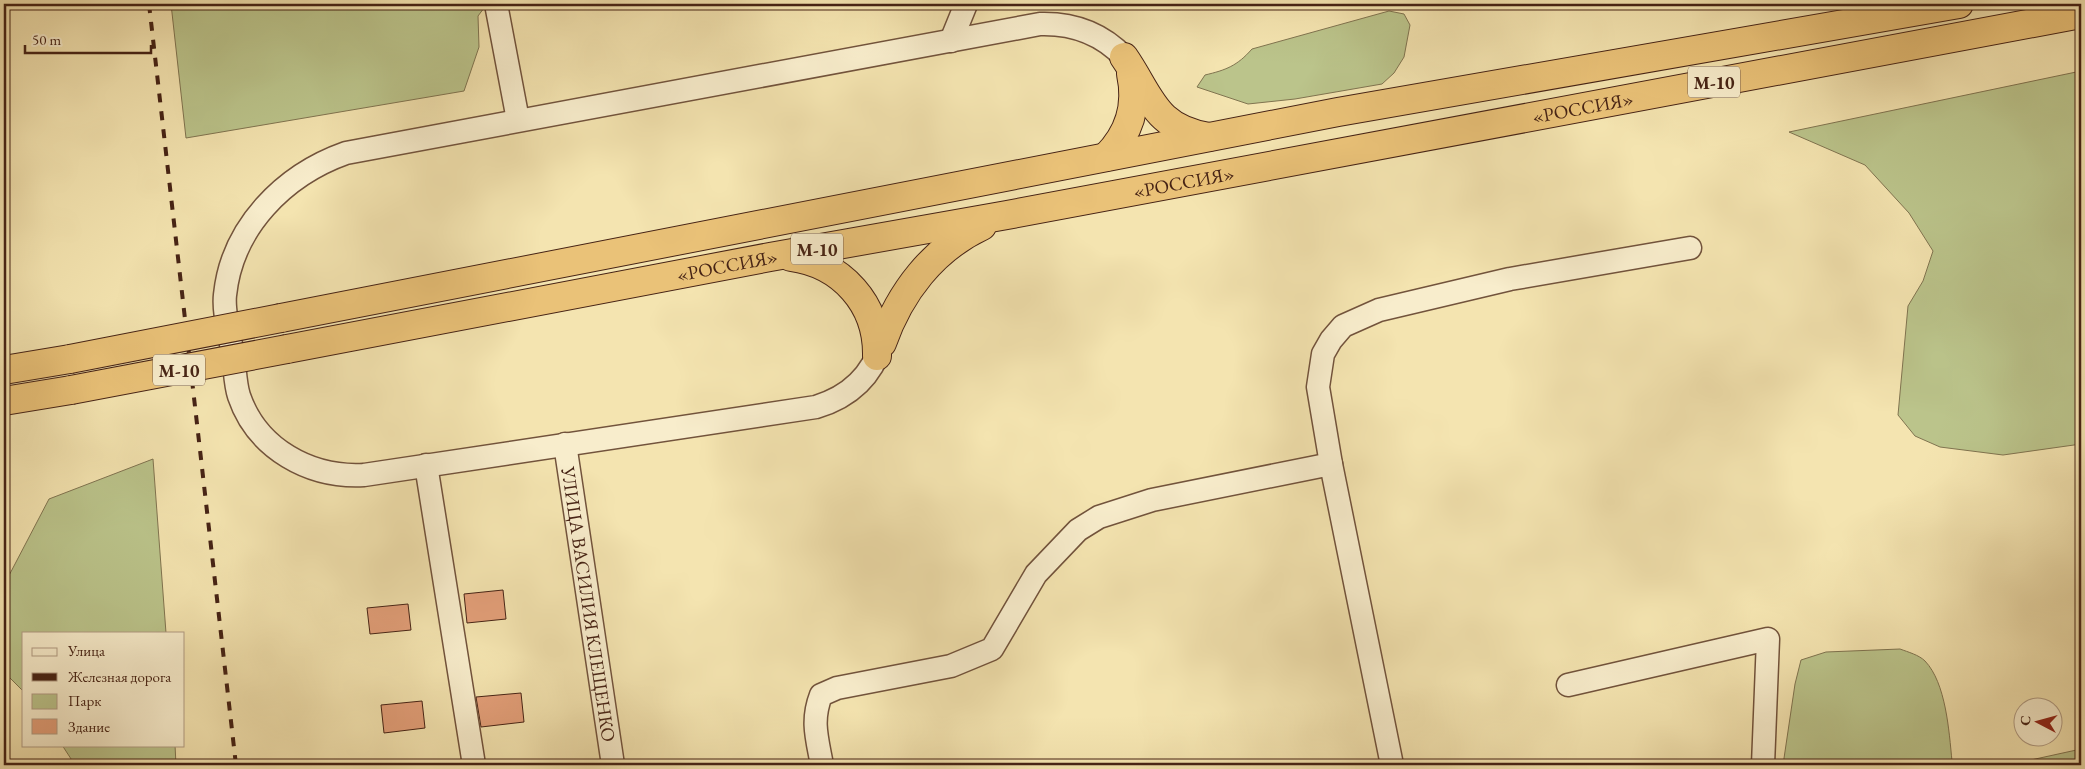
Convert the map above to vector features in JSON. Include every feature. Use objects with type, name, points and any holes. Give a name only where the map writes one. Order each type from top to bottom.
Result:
[{"type":"highway","name":"«РОССИЯ»","points":[[4,370],[70,359],[1338,112],[1959,4]]},
{"type":"highway","name":"«РОССИЯ»","points":[[4,401],[2081,14]]},
{"type":"highway","points":[[1124,56],[1150,102],[1164,117],[1190,133],[1210,137]]},
{"type":"highway","points":[[1106,157],[1123,136],[1132,110],[1133,82],[1124,56]]},
{"type":"highway","points":[[880,351],[901,300],[929,264],[965,235],[1007,215]]},
{"type":"highway","points":[[770,257],[790,256],[818,263],[836,273],[851,286],[863,302],[872,320],[880,351]]},
{"type":"street","points":[[496,4],[518,120]]},
{"type":"street","points":[[952,41],[966,4]]},
{"type":"street","points":[[880,351],[862,381],[852,390],[841,397],[816,406],[364,474],[332,474],[311,468],[292,459],[266,440],[247,414],[238,394],[225,298],[230,272],[245,235],[268,202],[293,180],[321,162],[359,150],[1040,24],[1061,24],[1091,32],[1109,43],[1124,56]]},
{"type":"street","points":[[1392,765],[1331,464],[1318,387],[1323,354],[1331,340],[1343,326],[1379,310],[1510,279],[1690,248]]},
{"type":"street","name":"УЛИЦА ВАСИЛИЯ КЛЕЩЕНКО","points":[[565,444],[613,765]]},
{"type":"street","points":[[822,765],[815,728],[815,710],[821,695],[837,688],[952,666],[992,649],[1036,574],[1078,530],[1099,517],[1152,500],[1331,464]]},
{"type":"street","points":[[426,465],[474,765]]},
{"type":"street","points":[[1568,686],[1768,639],[1763,765]]},
{"type":"green space","points":[[171,4],[487,4],[478,16],[479,47],[464,91],[186,138]]},
{"type":"green space","points":[[1389,11],[1404,14],[1410,25],[1404,57],[1394,73],[1382,84],[1295,99],[1248,104],[1197,87],[1205,75],[1231,66],[1241,60],[1252,49]]},
{"type":"green space","points":[[2081,71],[2081,444],[2003,455],[1940,447],[1915,436],[1898,415],[1908,306],[1923,281],[1933,251],[1909,213],[1865,165],[1789,132]]},
{"type":"green space","points":[[153,459],[166,632],[22,632],[22,690],[4,672],[4,585],[49,499]]},
{"type":"green space","points":[[1900,649],[1923,659],[1932,670],[1942,694],[1952,761],[1963,765],[1783,765],[1795,684],[1801,660],[1826,652]]},
{"type":"green space","points":[[63,746],[175,746],[176,765],[75,765]]},
{"type":"green space","points":[[2081,749],[2081,765],[2008,765]]},
{"type":"building","points":[[503,590],[506,619],[467,623],[464,594]]},
{"type":"building","points":[[408,604],[411,630],[370,634],[367,608]]},
{"type":"building","points":[[521,693],[524,722],[481,727],[476,697]]},
{"type":"building","points":[[422,701],[425,728],[384,733],[381,705]]},
{"type":"railway","points":[[149,4],[236,765]]}]
